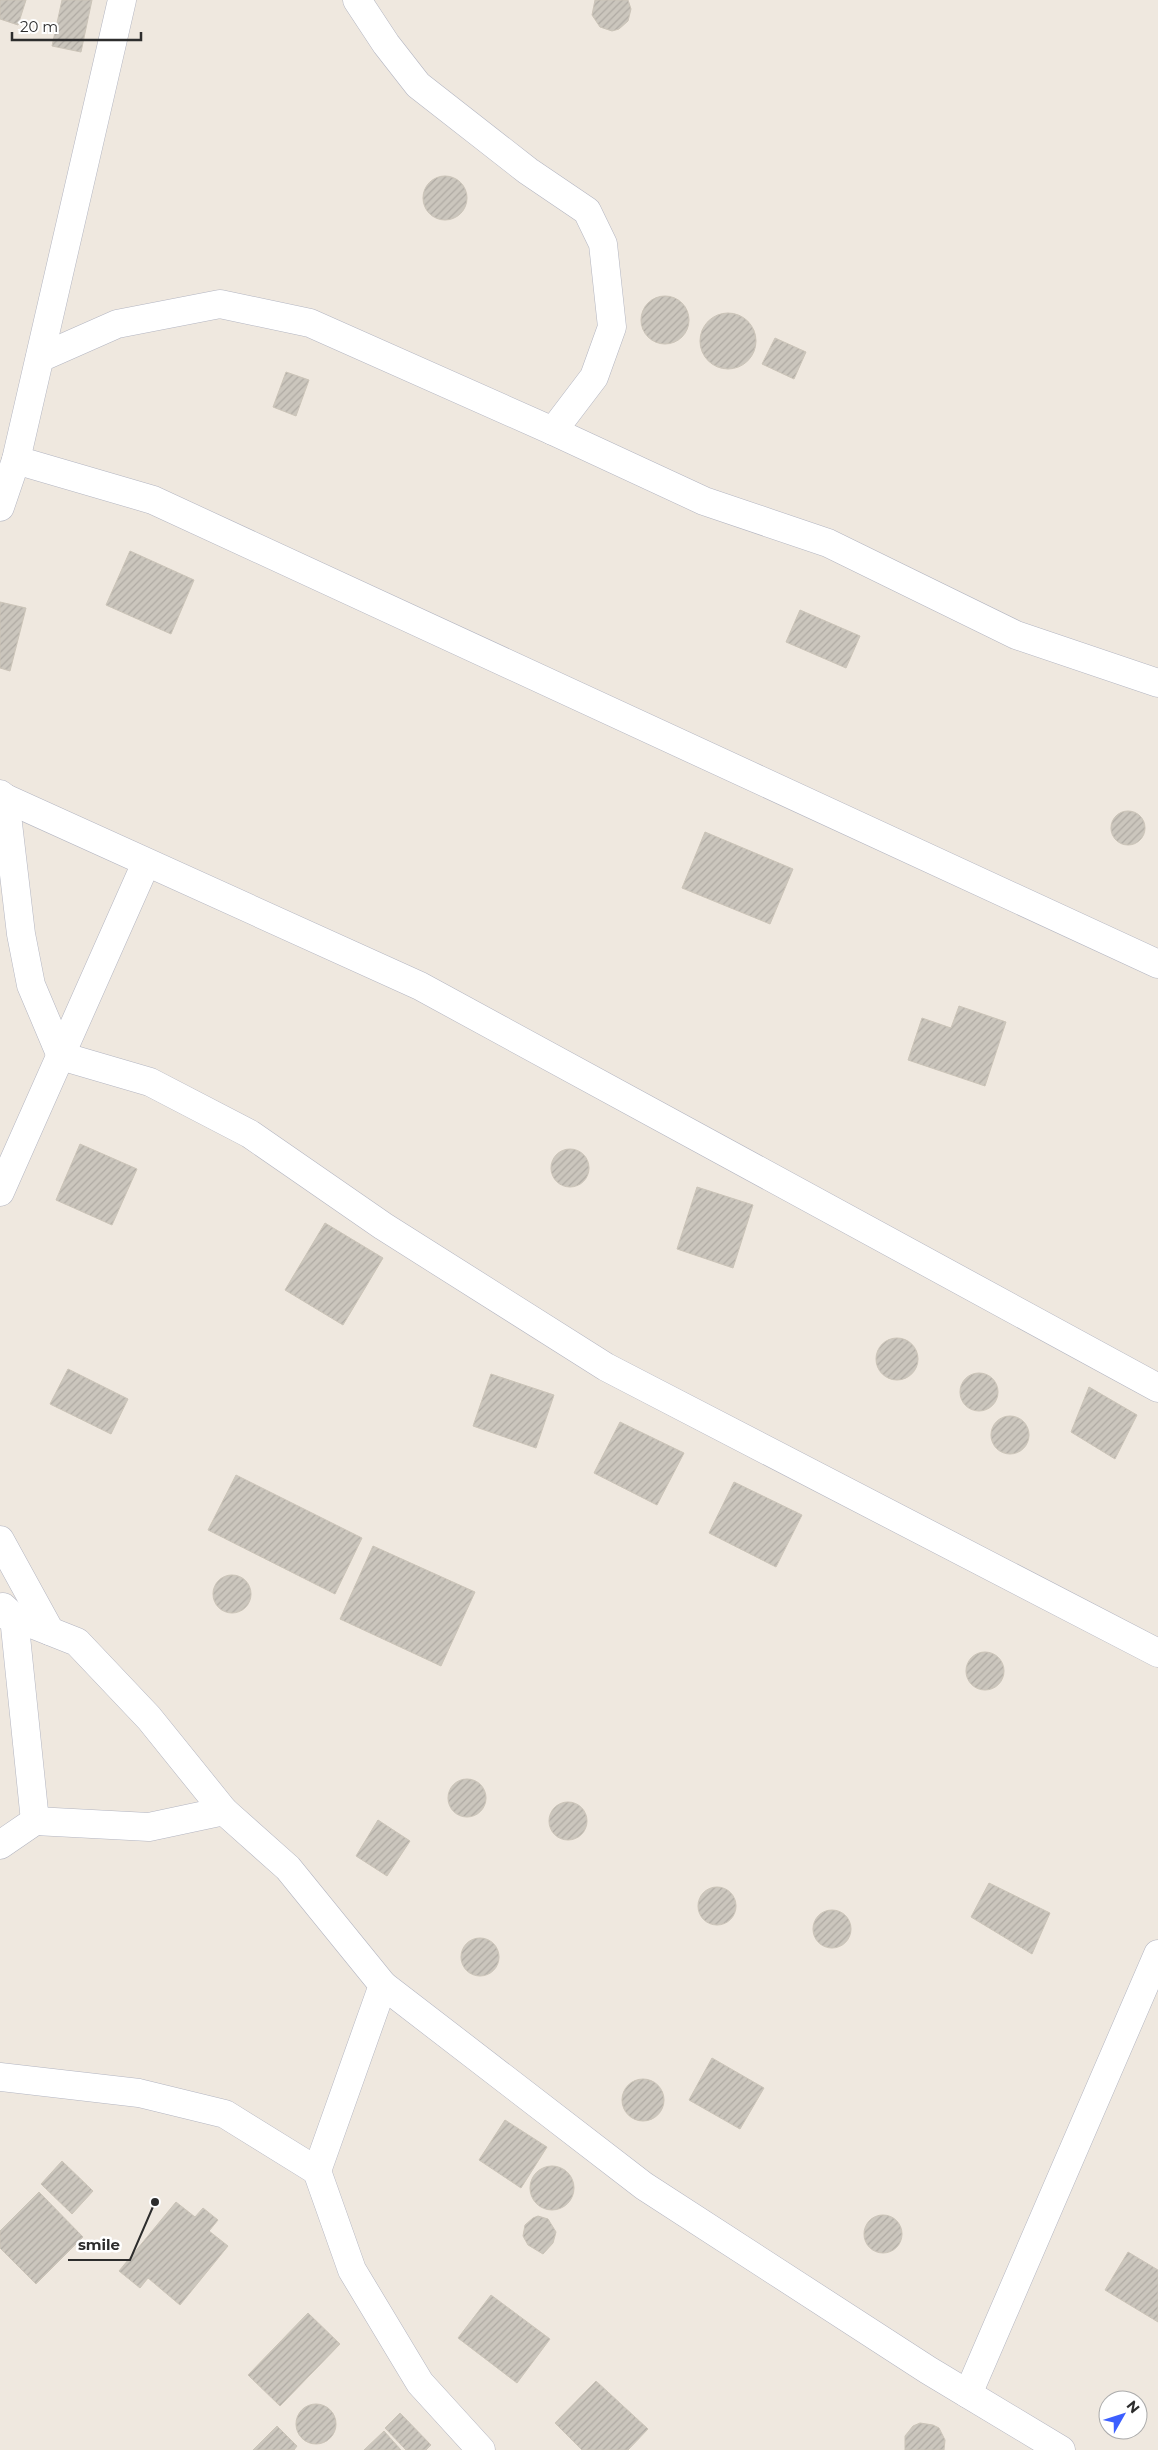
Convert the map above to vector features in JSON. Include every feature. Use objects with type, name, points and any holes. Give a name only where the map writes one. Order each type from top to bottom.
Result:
[{"type":"street","points":[[0,507],[16,460],[122,0]]},
{"type":"street","points":[[357,0],[386,44],[418,85],[528,171],[587,211],[604,244],[612,327],[594,377],[553,431]]},
{"type":"street","points":[[40,358],[117,324],[220,304],[310,323],[553,431],[704,501],[828,543],[1016,635],[1158,683]]},
{"type":"street","points":[[16,460],[153,500],[1158,964]]},
{"type":"street","points":[[3,796],[420,986],[1158,1388]]},
{"type":"street","points":[[3,796],[21,934],[31,985],[61,1056]]},
{"type":"street","points":[[0,1192],[146,862]]},
{"type":"street","points":[[61,1056],[150,1082],[250,1134],[383,1226],[606,1367],[1158,1653]]},
{"type":"street","points":[[0,1540],[50,1632]]},
{"type":"street","points":[[5,1612],[77,1642],[149,1718],[224,1811],[288,1868],[383,1985],[644,2186],[968,2394],[1061,2450]]},
{"type":"street","points":[[5,1612],[36,1821]]},
{"type":"street","points":[[0,1845],[36,1821],[148,1828],[224,1811]]},
{"type":"street","points":[[968,2394],[1158,1954]]},
{"type":"street","points":[[317,2171],[383,1985]]},
{"type":"street","points":[[0,2077],[139,2093],[225,2114],[317,2171],[352,2270],[420,2383],[480,2450]]},
{"type":"building","points":[[0,0],[26,0],[18,25],[0,19]]},
{"type":"building","points":[[62,0],[92,0],[81,52],[52,46]]},
{"type":"building","points":[[595,0],[628,0],[631,9],[628,21],[619,29],[612,31],[600,27],[592,15]]},
{"type":"building","points":[[441,176],[449,176],[461,182],[467,198],[461,214],[449,220],[441,220],[429,214],[423,202],[423,194],[429,182]]},
{"type":"building","points":[[660,296],[670,296],[682,303],[689,315],[689,325],[682,337],[670,344],[660,344],[652,340],[645,333],[641,325],[641,315],[645,307],[652,300]]},
{"type":"building","points":[[728,313],[748,321],[756,341],[748,361],[728,369],[708,361],[700,341],[708,321]]},
{"type":"building","points":[[775,338],[806,352],[794,379],[762,364]]},
{"type":"building","points":[[286,372],[309,380],[296,416],[273,407]]},
{"type":"building","points":[[130,551],[194,580],[171,634],[106,605]]},
{"type":"building","points":[[0,602],[26,608],[10,671],[0,668]]},
{"type":"building","points":[[800,610],[860,636],[846,668],[786,642]]},
{"type":"building","points":[[1128,811],[1140,816],[1145,828],[1140,840],[1128,845],[1116,840],[1111,828],[1116,816]]},
{"type":"building","points":[[705,832],[793,869],[770,924],[682,888]]},
{"type":"building","points":[[959,1006],[1006,1022],[985,1086],[908,1060],[922,1018],[951,1028]]},
{"type":"building","points":[[80,1144],[137,1169],[112,1225],[56,1200]]},
{"type":"building","points":[[570,1149],[577,1150],[583,1155],[588,1161],[588,1175],[583,1181],[577,1186],[570,1187],[563,1186],[557,1181],[552,1175],[551,1168],[552,1161],[557,1155],[563,1150]]},
{"type":"building","points":[[697,1187],[753,1205],[733,1268],[677,1249]]},
{"type":"building","points":[[325,1223],[383,1258],[343,1325],[285,1290]]},
{"type":"building","points":[[897,1338],[912,1344],[918,1359],[912,1374],[897,1380],[882,1374],[876,1359],[882,1344]]},
{"type":"building","points":[[68,1369],[128,1399],[111,1434],[50,1404]]},
{"type":"building","points":[[979,1373],[986,1374],[992,1379],[997,1385],[997,1399],[992,1405],[986,1410],[979,1411],[972,1410],[966,1405],[961,1399],[960,1392],[961,1385],[966,1379],[972,1374]]},
{"type":"building","points":[[491,1374],[554,1395],[536,1448],[473,1426]]},
{"type":"building","points":[[1089,1387],[1137,1415],[1115,1459],[1071,1432]]},
{"type":"building","points":[[1010,1416],[1017,1417],[1023,1422],[1028,1428],[1028,1442],[1023,1448],[1017,1453],[1010,1454],[1003,1453],[997,1448],[992,1442],[991,1435],[992,1428],[997,1422],[1003,1417]]},
{"type":"building","points":[[620,1422],[684,1453],[657,1505],[594,1473]]},
{"type":"building","points":[[236,1475],[362,1538],[335,1594],[208,1530]]},
{"type":"building","points":[[734,1482],[802,1515],[776,1567],[709,1533]]},
{"type":"building","points":[[373,1546],[475,1592],[441,1666],[340,1619]]},
{"type":"building","points":[[232,1575],[239,1576],[245,1581],[250,1587],[250,1601],[245,1607],[239,1612],[232,1613],[225,1612],[219,1607],[214,1601],[213,1594],[214,1587],[219,1581],[225,1576]]},
{"type":"building","points":[[985,1652],[992,1653],[998,1658],[1003,1664],[1003,1678],[998,1684],[992,1689],[985,1690],[978,1689],[972,1684],[967,1678],[966,1671],[967,1664],[972,1658],[978,1653]]},
{"type":"building","points":[[467,1779],[474,1780],[480,1785],[485,1791],[485,1805],[480,1811],[474,1816],[467,1817],[460,1816],[454,1811],[449,1805],[448,1798],[449,1791],[454,1785],[460,1780]]},
{"type":"building","points":[[568,1802],[575,1803],[581,1808],[586,1814],[586,1828],[581,1834],[575,1839],[568,1840],[561,1839],[555,1834],[550,1828],[549,1821],[550,1814],[555,1808],[561,1803]]},
{"type":"building","points":[[378,1820],[410,1841],[387,1876],[356,1856]]},
{"type":"building","points":[[989,1883],[1050,1913],[1032,1954],[971,1917]]},
{"type":"building","points":[[717,1887],[724,1888],[730,1893],[735,1899],[735,1913],[730,1919],[724,1924],[717,1925],[710,1924],[704,1919],[699,1913],[698,1906],[699,1899],[704,1893],[710,1888]]},
{"type":"building","points":[[832,1910],[839,1911],[845,1916],[850,1922],[850,1936],[845,1942],[839,1947],[832,1948],[825,1947],[819,1942],[814,1936],[813,1929],[814,1922],[819,1916],[825,1911]]},
{"type":"building","points":[[480,1938],[493,1944],[499,1957],[493,1970],[480,1976],[467,1970],[461,1957],[467,1944]]},
{"type":"building","points":[[712,2058],[764,2088],[740,2129],[689,2100]]},
{"type":"building","points":[[647,2079],[655,2082],[661,2088],[664,2100],[661,2112],[655,2118],[639,2121],[631,2118],[625,2112],[622,2096],[625,2088],[631,2082]]},
{"type":"building","points":[[505,2120],[547,2147],[521,2188],[479,2160]]},
{"type":"building","points":[[62,2161],[93,2191],[72,2214],[41,2184]]},
{"type":"building","points":[[552,2166],[564,2170],[570,2176],[574,2188],[570,2200],[564,2206],[552,2210],[540,2206],[534,2200],[530,2188],[534,2176],[540,2170]]},
{"type":"building","points":[[39,2192],[83,2237],[36,2284],[0,2248],[0,2231]]},
{"type":"building","points":[[176,2202],[195,2217],[203,2208],[218,2220],[209,2231],[228,2246],[180,2305],[148,2278],[140,2288],[119,2271]]},
{"type":"building","points":[[883,2215],[890,2216],[896,2221],[901,2227],[901,2241],[896,2247],[890,2252],[883,2253],[876,2252],[870,2247],[865,2241],[864,2234],[865,2227],[870,2221],[876,2216]]},
{"type":"building","points":[[538,2216],[548,2219],[556,2232],[553,2243],[543,2254],[528,2245],[523,2236],[525,2225]]},
{"type":"building","points":[[1128,2252],[1158,2270],[1158,2322],[1105,2290]]},
{"type":"building","points":[[491,2295],[550,2339],[517,2383],[458,2338]]},
{"type":"building","points":[[308,2313],[340,2344],[280,2406],[248,2375]]},
{"type":"building","points":[[596,2381],[648,2429],[628,2450],[582,2450],[555,2423]]},
{"type":"building","points":[[316,2404],[330,2410],[336,2424],[330,2438],[316,2444],[302,2438],[296,2424],[302,2410]]},
{"type":"building","points":[[400,2413],[431,2445],[426,2450],[406,2450],[385,2428]]},
{"type":"building","points":[[920,2423],[939,2428],[945,2440],[944,2450],[905,2450],[905,2436],[913,2426]]},
{"type":"building","points":[[277,2426],[297,2446],[294,2450],[253,2450]]},
{"type":"building","points":[[384,2431],[401,2450],[364,2450]]},
{"type":"place","name":"smile","points":[[155,2202]]}]
